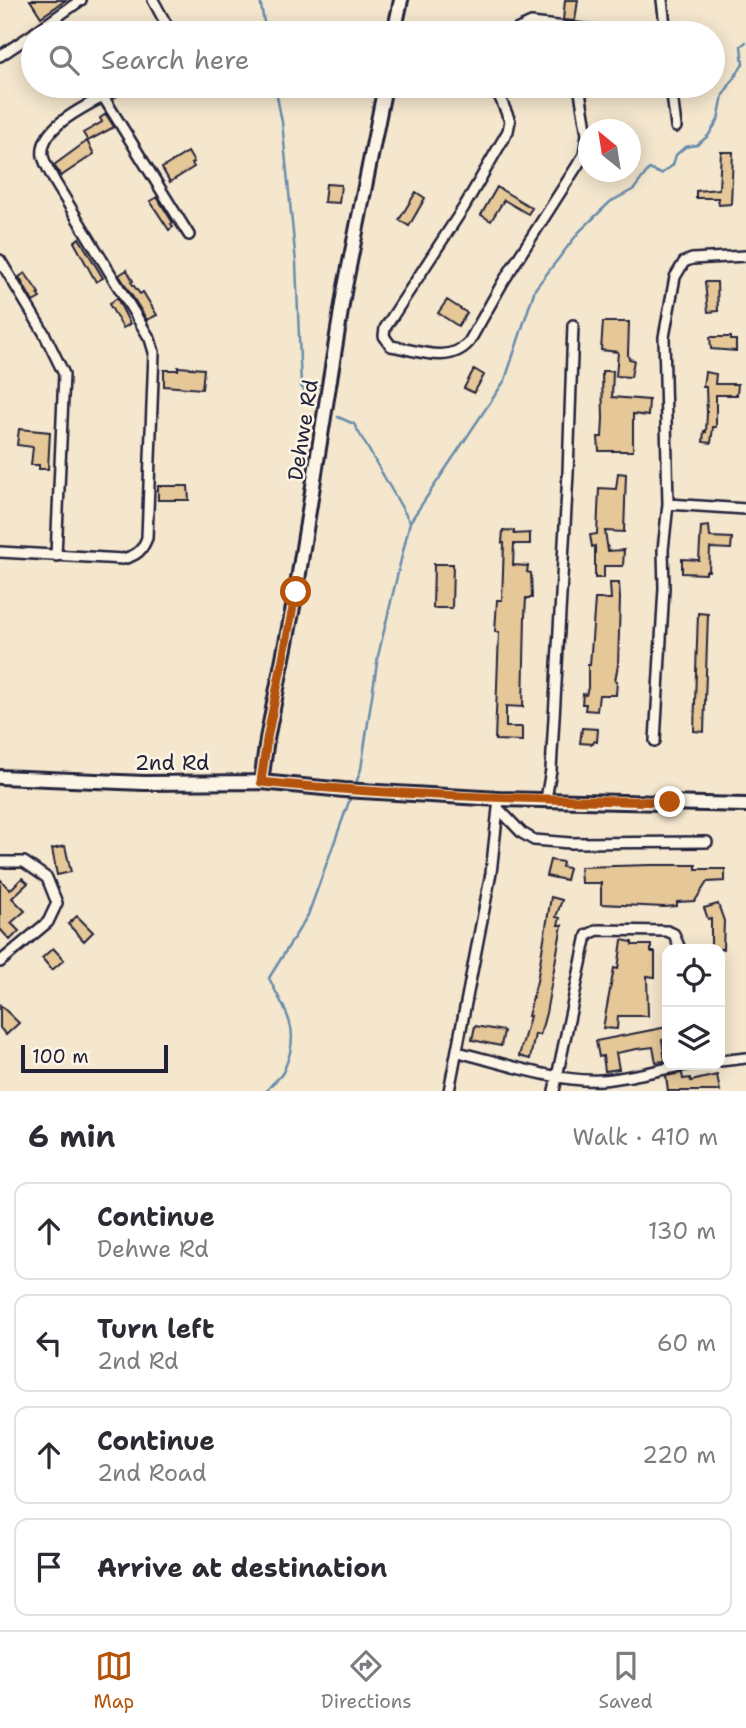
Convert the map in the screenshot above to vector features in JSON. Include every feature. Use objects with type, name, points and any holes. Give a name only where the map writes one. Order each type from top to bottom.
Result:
[{"type":"street","points":[[52,21],[81,0]]},
{"type":"street","points":[[153,0],[164,21]]},
{"type":"street","points":[[397,21],[401,0]]},
{"type":"street","points":[[662,0],[665,21]]},
{"type":"street","points":[[0,56],[21,42]]},
{"type":"street","points":[[0,552],[123,559],[135,556],[143,549],[147,538],[154,352],[150,339],[55,182],[43,156],[47,137],[53,128],[65,118],[104,98],[189,234]]},
{"type":"street","name":"Dehwe Rd","points":[[261,782],[296,592],[344,292],[383,98]]},
{"type":"street","points":[[500,98],[510,121],[508,131],[464,207],[384,328],[384,335],[391,346],[449,355],[464,348],[469,342],[584,155],[587,134],[581,98]]},
{"type":"street","points":[[672,98],[676,127]]},
{"type":"street","points":[[655,741],[664,588],[663,550],[668,504],[664,337],[675,277],[684,262],[692,259],[746,257]]},
{"type":"street","points":[[0,260],[44,333],[64,374],[56,555]]},
{"type":"street","points":[[547,799],[551,770],[568,473],[573,326]]},
{"type":"street","points":[[668,504],[746,509]]},
{"type":"street","name":"2nd Rd","points":[[0,777],[144,782],[261,782],[498,803],[547,799],[746,805]]},
{"type":"street","points":[[498,803],[522,834],[534,840],[570,843],[707,842]]},
{"type":"street","points":[[449,1091],[491,873],[498,803]]},
{"type":"street","points":[[0,862],[24,862],[32,867],[47,878],[57,903],[48,922],[0,962]]},
{"type":"street","points":[[554,1091],[587,935],[598,930],[667,931],[674,934],[678,944]]},
{"type":"street","points":[[458,1052],[557,1076],[601,1080],[662,1069]]},
{"type":"street","points":[[725,1060],[746,1058]]},
{"type":"building","points":[[30,0],[66,0],[41,17]]},
{"type":"building","points":[[565,0],[578,0],[575,21],[563,20]]},
{"type":"building","points":[[106,114],[114,127],[88,141],[83,133],[102,122],[100,118]]},
{"type":"building","points":[[87,141],[94,154],[61,176],[54,165]]},
{"type":"building","points":[[188,152],[194,167],[170,182],[162,168]]},
{"type":"building","points":[[721,152],[733,152],[731,204],[719,205],[718,198],[696,198],[696,191],[719,189]]},
{"type":"building","points":[[326,184],[341,185],[339,203],[324,202]]},
{"type":"building","points":[[497,187],[532,208],[528,214],[504,200],[491,221],[481,215]]},
{"type":"building","points":[[416,192],[425,198],[409,226],[399,220]]},
{"type":"building","points":[[157,197],[173,223],[169,230],[150,201]]},
{"type":"building","points":[[79,238],[103,278],[96,282],[74,242]]},
{"type":"building","points":[[127,270],[133,281],[131,282],[140,294],[143,292],[157,315],[147,320],[119,275]]},
{"type":"building","points":[[25,273],[39,293],[37,294],[40,298],[33,302],[19,277]]},
{"type":"building","points":[[705,282],[717,282],[718,311],[708,312]]},
{"type":"building","points":[[117,298],[130,324],[123,328],[109,304]]},
{"type":"building","points":[[447,300],[467,313],[458,326],[438,313]]},
{"type":"building","points":[[603,322],[629,322],[628,355],[629,359],[634,360],[631,377],[616,376],[618,352],[601,350]]},
{"type":"building","points":[[710,337],[731,337],[731,340],[736,340],[736,351],[711,349]]},
{"type":"building","points":[[178,367],[204,369],[202,389],[164,386],[164,370],[178,370]]},
{"type":"building","points":[[474,369],[484,375],[474,393],[464,388]]},
{"type":"building","points":[[602,371],[613,371],[612,397],[649,400],[648,416],[633,414],[633,451],[599,451],[598,437],[602,437],[603,419]]},
{"type":"building","points":[[705,372],[716,374],[715,384],[738,384],[737,395],[716,395],[716,427],[713,427],[711,443],[703,442],[707,413],[706,387],[703,387]]},
{"type":"building","points":[[19,429],[50,432],[48,469],[31,465],[33,447],[17,445]]},
{"type":"building","points":[[618,473],[626,474],[624,532],[605,531],[608,551],[624,550],[623,566],[604,566],[604,578],[595,578],[595,546],[592,547],[590,535],[597,534],[599,488],[616,489]]},
{"type":"building","points":[[158,486],[188,486],[189,500],[158,500]]},
{"type":"building","points":[[709,526],[710,537],[732,538],[731,549],[710,548],[709,571],[706,571],[706,574],[682,573],[682,559],[699,560],[701,527]]},
{"type":"building","points":[[503,530],[514,531],[514,534],[530,533],[530,544],[514,544],[513,565],[528,566],[527,572],[531,573],[532,598],[526,598],[523,707],[506,706],[506,727],[522,727],[522,741],[495,740],[499,632],[495,632],[497,600],[502,600]]},
{"type":"building","points":[[434,564],[453,564],[452,608],[433,608]]},
{"type":"building","points":[[610,583],[619,583],[620,599],[616,695],[599,695],[597,711],[585,710],[586,704],[582,704],[583,694],[586,695],[588,688],[595,599],[611,599]]},
{"type":"building","points":[[698,613],[708,614],[704,732],[694,731]]},
{"type":"building","points":[[582,728],[598,729],[597,742],[580,743]]},
{"type":"building","points":[[65,846],[71,872],[57,875],[52,849]]},
{"type":"building","points":[[550,860],[563,862],[562,867],[569,868],[566,880],[546,876]]},
{"type":"building","points":[[696,865],[696,869],[725,869],[725,881],[707,882],[695,901],[677,902],[677,906],[664,907],[601,904],[601,883],[581,883],[580,867]]},
{"type":"building","points":[[22,878],[28,883],[12,898],[25,911],[11,923],[19,931],[10,940],[0,929],[0,879],[10,890]]},
{"type":"building","points":[[551,897],[562,900],[556,917],[560,918],[558,925],[562,925],[546,1013],[540,1035],[535,1034],[530,1059],[519,1056],[530,1016]]},
{"type":"building","points":[[718,904],[724,921],[723,944],[711,944],[711,918],[708,919],[704,908]]},
{"type":"building","points":[[77,916],[93,932],[84,941],[68,924]]},
{"type":"building","points":[[622,940],[632,942],[632,945],[651,945],[651,952],[655,952],[655,977],[647,976],[648,1016],[618,1016],[617,1029],[603,1028],[614,968],[618,969]]},
{"type":"building","points":[[53,948],[64,960],[52,970],[42,958]]},
{"type":"building","points":[[0,1005],[19,1023],[6,1035],[0,1028]]},
{"type":"building","points":[[475,1026],[504,1031],[501,1046],[472,1040]]},
{"type":"building","points":[[662,1028],[662,1061],[656,1062],[653,1047],[637,1049],[616,1053],[619,1069],[605,1071],[603,1056],[599,1057],[596,1041]]},
{"type":"building","points":[[682,1073],[683,1079],[690,1078],[691,1081],[717,1075],[720,1091],[668,1091],[666,1076]]},
{"type":"waterway","points":[[260,0],[264,21]]},
{"type":"waterway","points":[[725,92],[743,64],[741,46],[746,42]]},
{"type":"waterway","points":[[277,98],[296,263],[301,386],[317,408]]},
{"type":"waterway","points":[[355,786],[361,769],[378,656],[410,522],[505,380],[535,289],[579,232],[610,202],[634,189],[649,169],[661,174],[673,165],[676,155],[685,147],[697,145],[708,136],[718,120],[722,98]]},
{"type":"waterway","points":[[338,417],[354,424],[410,522]]},
{"type":"waterway","points":[[267,1091],[283,1073],[292,1043],[290,1022],[269,978],[308,915],[351,796]]},
{"type":"route","points":[[296,592],[261,782],[499,799],[670,802]]}]
